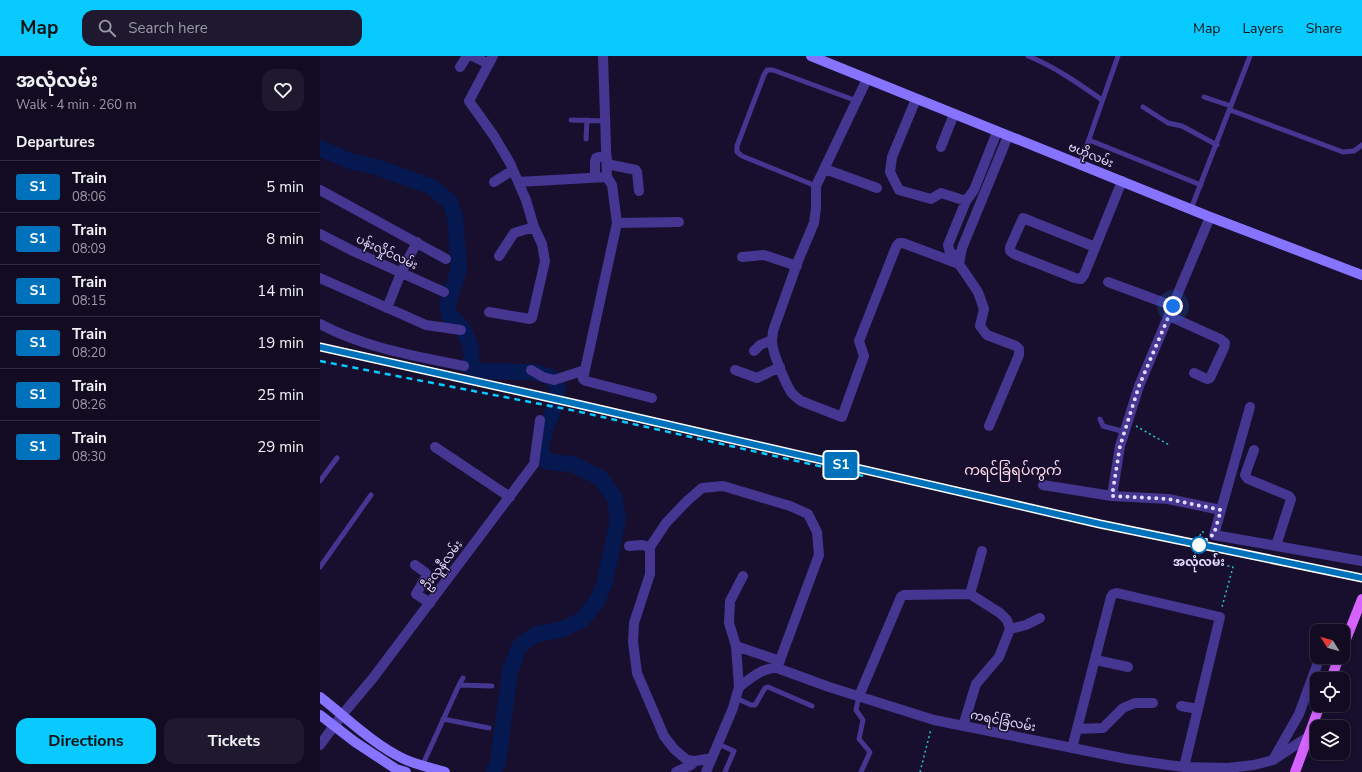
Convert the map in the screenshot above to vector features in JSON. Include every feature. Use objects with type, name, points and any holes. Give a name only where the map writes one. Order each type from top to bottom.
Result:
[{"type":"main road","name":"ဗဟိုလမ်း","points":[[811,56],[1210,217],[1362,275]]},
{"type":"main road","points":[[1350,630],[1361,603]]},
{"type":"main road","points":[[320,697],[366,735],[420,769],[445,772]]},
{"type":"main road","points":[[1295,772],[1317,712]]},
{"type":"main road","points":[[320,715],[355,742],[396,768],[406,772]]},
{"type":"street","points":[[460,67],[466,56]]},
{"type":"street","points":[[472,56],[491,60],[469,101],[494,136],[513,170],[542,244],[545,261],[534,315],[530,319],[489,312]]},
{"type":"street","points":[[603,56],[607,177],[612,185],[617,223],[583,379],[652,398]]},
{"type":"street","points":[[867,79],[816,186],[814,223],[796,266],[773,331],[773,349],[792,392],[800,401],[842,417],[864,356],[859,341],[896,247],[899,243],[904,243],[960,261]]},
{"type":"street","points":[[916,99],[892,157],[890,172],[899,190],[931,199],[941,193],[966,201]]},
{"type":"street","points":[[941,147],[954,114]]},
{"type":"street","points":[[989,426],[1019,355],[1019,349],[1016,346],[987,335],[980,326],[984,309],[978,292],[960,261],[950,253],[948,245],[966,201],[974,190],[997,132]]},
{"type":"street","points":[[960,261],[962,248],[1008,136]]},
{"type":"street","points":[[595,177],[595,162],[596,158],[599,157],[636,170],[639,191]]},
{"type":"street","points":[[825,169],[877,188]]},
{"type":"street","points":[[494,182],[513,170]]},
{"type":"street","points":[[518,182],[607,177]]},
{"type":"street","points":[[1095,247],[1023,218],[1010,247],[1010,252],[1081,279],[1084,275],[1122,181]]},
{"type":"street","points":[[320,190],[446,258]]},
{"type":"street","points":[[1112,496],[1120,446],[1139,386],[1210,217]]},
{"type":"street","points":[[617,223],[679,222]]},
{"type":"street","points":[[499,256],[514,233],[534,226]]},
{"type":"street","name":"ပန်းလှိုင်လမ်း","points":[[320,234],[444,292]]},
{"type":"street","points":[[387,308],[401,273],[417,242]]},
{"type":"street","points":[[742,257],[764,255],[796,266]]},
{"type":"street","points":[[320,278],[426,325],[461,330]]},
{"type":"street","points":[[1108,282],[1173,306]]},
{"type":"street","points":[[1169,316],[1220,339],[1224,343],[1224,348],[1210,378],[1207,379],[1194,373]]},
{"type":"street","points":[[320,324],[356,340],[387,350],[464,366]]},
{"type":"street","points":[[754,351],[760,345],[772,340]]},
{"type":"street","points":[[735,370],[757,378],[780,367]]},
{"type":"street","points":[[531,370],[543,377],[554,380],[585,370]]},
{"type":"street","points":[[1250,407],[1214,534],[1362,561]]},
{"type":"street","name":"ဦးလူနီလမ်း","points":[[320,745],[342,715],[373,678],[534,464],[540,420]]},
{"type":"street","points":[[435,447],[510,497]]},
{"type":"street","points":[[1254,450],[1245,475],[1248,479],[1292,499],[1276,546]]},
{"type":"street","points":[[1043,485],[1112,496],[1168,499],[1221,510]]},
{"type":"street","points":[[712,758],[695,761],[687,760],[674,749],[664,736],[637,673],[633,642],[634,623],[650,574],[650,547],[666,523],[686,501],[702,488],[723,486],[790,506],[808,514],[817,532],[818,555],[778,664],[758,674],[739,687]]},
{"type":"street","points":[[629,546],[642,545],[650,547]]},
{"type":"street","points":[[970,594],[982,551]]},
{"type":"street","points":[[415,565],[426,573],[426,577],[416,594],[430,603]]},
{"type":"street","points":[[706,772],[733,708],[739,687],[736,646],[729,623],[730,601],[743,576]]},
{"type":"street","points":[[1072,748],[1096,660],[1111,597],[1113,594],[1117,593],[1220,616],[1184,767]]},
{"type":"street","points":[[859,696],[901,598],[908,594],[970,594],[1000,613],[1007,620],[1010,629],[999,657],[976,684],[963,726]]},
{"type":"street","points":[[1010,629],[1026,625],[1040,618]]},
{"type":"street","name":"ကရင်ခြံလမ်း","points":[[736,646],[778,664],[801,677],[934,720],[1127,759],[1184,767],[1243,767],[1273,760]]},
{"type":"street","points":[[1096,660],[1128,667]]},
{"type":"street","points":[[1273,760],[1299,714],[1317,664]]},
{"type":"street","points":[[1077,730],[1103,728],[1123,708],[1135,703],[1153,703]]},
{"type":"street","points":[[1181,706],[1198,709]]},
{"type":"street","points":[[1273,760],[1308,737]]},
{"type":"street","points":[[676,772],[691,765],[695,761]]},
{"type":"lane","points":[[1028,56],[1052,66],[1102,100]]},
{"type":"lane","points":[[1080,165],[1118,56]]},
{"type":"lane","points":[[1191,209],[1217,145],[1250,56]]},
{"type":"lane","points":[[816,186],[742,156],[737,152],[737,146],[764,76],[767,70],[773,70],[856,102]]},
{"type":"lane","points":[[1204,97],[1343,152],[1354,151],[1362,145]]},
{"type":"lane","points":[[1143,107],[1168,123],[1182,126],[1217,145]]},
{"type":"lane","points":[[571,120],[606,121]]},
{"type":"lane","points":[[586,139],[587,120]]},
{"type":"lane","points":[[1089,140],[1201,185]]},
{"type":"lane","points":[[1100,419],[1103,426],[1125,432]]},
{"type":"lane","points":[[320,481],[337,458]]},
{"type":"lane","points":[[320,567],[371,495]]},
{"type":"lane","points":[[420,769],[463,678]]},
{"type":"lane","points":[[459,685],[492,686]]},
{"type":"lane","points":[[736,698],[751,705],[755,705],[765,688],[768,687],[812,706]]},
{"type":"lane","points":[[859,696],[856,710],[863,720],[859,739],[870,752],[861,772]]},
{"type":"lane","points":[[443,719],[489,728]]},
{"type":"lane","points":[[718,744],[734,751],[725,772]]},
{"type":"path","points":[[1128,421],[1169,446]]},
{"type":"path","points":[[1202,532],[1194,559],[1233,567],[1220,616]]},
{"type":"path","points":[[920,772],[934,720]]},
{"type":"waterway","points":[[320,148],[350,161],[376,167],[432,187],[450,202],[455,216],[459,269],[447,306],[449,315],[463,330],[470,345],[470,366],[479,371],[534,372],[551,377],[558,388],[555,401]]},
{"type":"waterway","points":[[494,772],[498,762],[510,672],[519,647],[536,634],[561,630],[582,620],[597,601],[605,582],[618,519],[615,499],[601,478],[572,464],[547,462],[540,449],[546,426],[553,412]]},
{"type":"railway","points":[[320,347],[577,404],[1100,524],[1362,578]]},
{"type":"railway","points":[[320,361],[576,411],[863,476]]},
{"type":"train","name":"S1","points":[[320,347],[577,404],[1100,524],[1362,578]]},
{"type":"place","name":"အလုံလမ်း","points":[[1199,545]]},
{"type":"district","name":"ကရင်ခြံရပ်ကွက်","points":[[1013,470]]},
{"type":"route","points":[[1173,306],[1139,386],[1120,446],[1112,496],[1168,499],[1221,510],[1214,534],[1199,545]]}]
